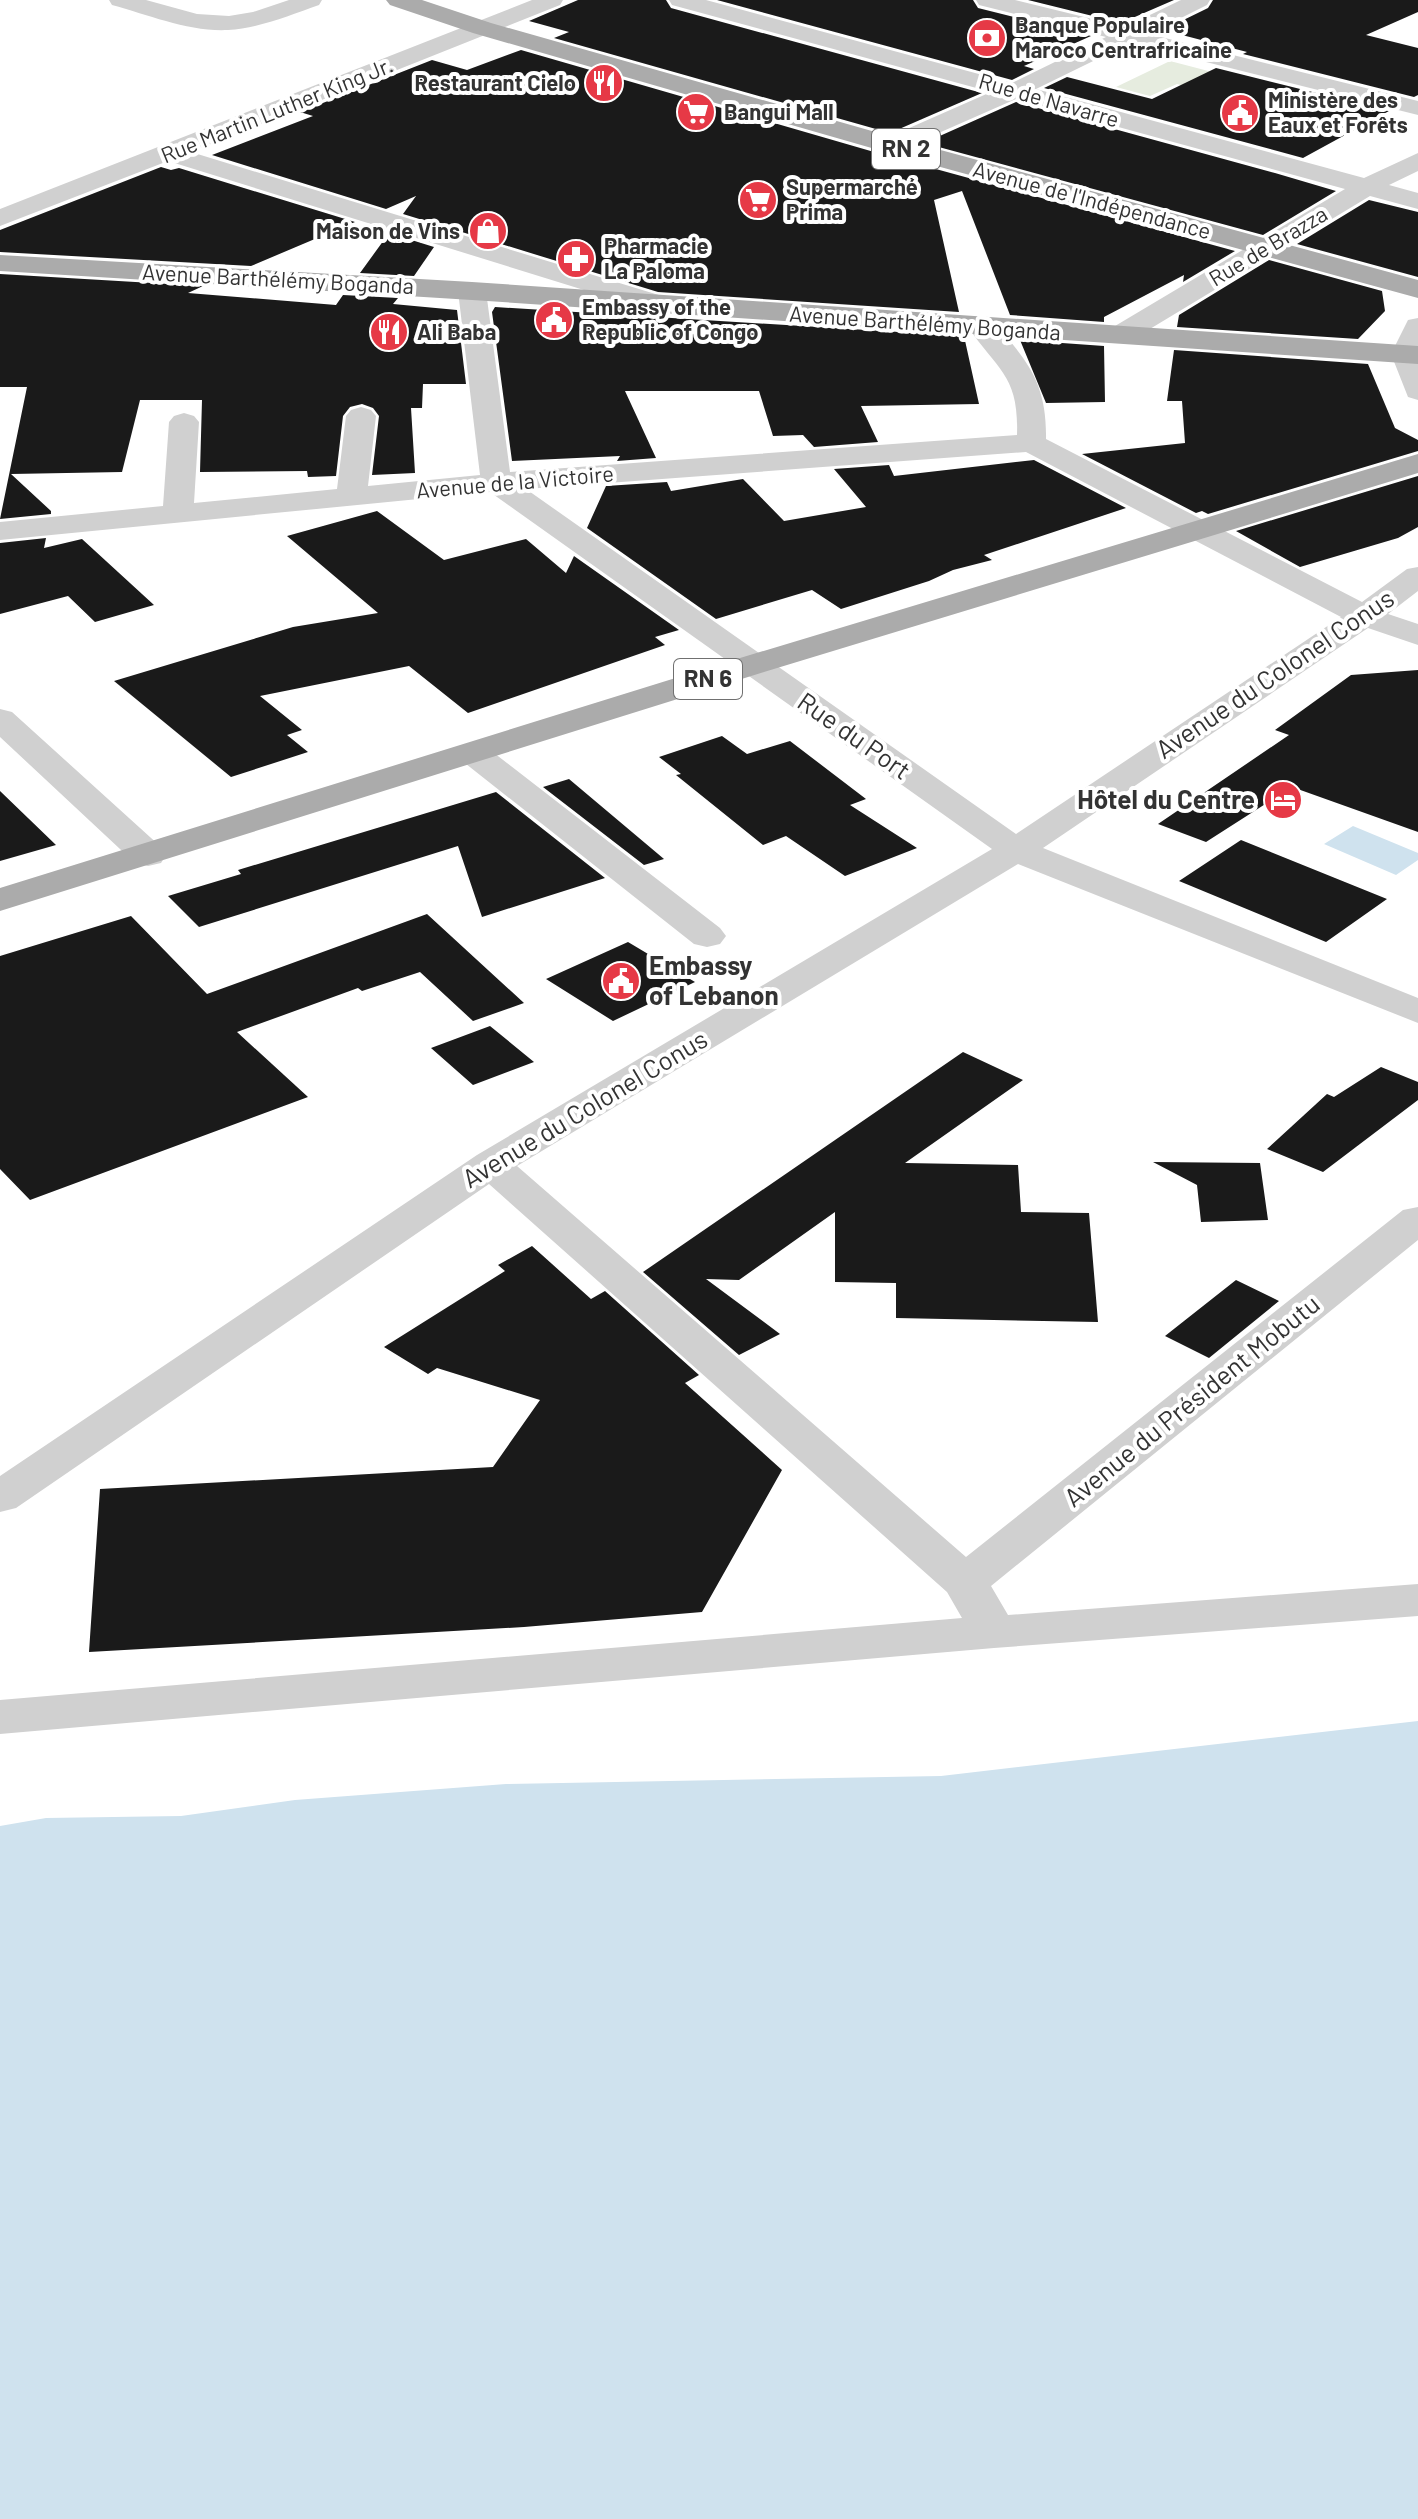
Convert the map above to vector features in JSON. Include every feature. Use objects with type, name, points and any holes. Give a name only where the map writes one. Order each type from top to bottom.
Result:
[{"type":"main road","name":"Avenue de l'Indépendance","points":[[398,0],[482,28],[891,145],[1418,289]]},
{"type":"main road","name":"Avenue Barthélémy Boganda","points":[[0,263],[472,291],[1411,354]]},
{"type":"main road","name":"RN 6","points":[[0,900],[752,665],[1418,463]]},
{"type":"street","points":[[120,0],[193,19],[229,23],[246,21],[311,0]]},
{"type":"street","name":"Rue Martin Luther King Jr.","points":[[0,218],[552,0]]},
{"type":"street","name":"Rue de Navarre","points":[[680,0],[1418,201]]},
{"type":"street","points":[[987,0],[1418,108]]},
{"type":"street","points":[[891,145],[1016,90],[1199,0]]},
{"type":"street","points":[[169,153],[665,306]]},
{"type":"street","name":"Rue de Brazza","points":[[1120,335],[1366,187],[1418,161]]},
{"type":"street","points":[[472,291],[496,482]]},
{"type":"street","points":[[1418,326],[1411,354],[1418,391]]},
{"type":"street","points":[[982,327],[1022,372],[1033,415],[1031,443],[1364,616],[1418,635]]},
{"type":"street","points":[[351,497],[361,416]]},
{"type":"street","points":[[178,514],[184,422]]},
{"type":"street","name":"Avenue de la Victoire","points":[[0,531],[496,482],[1031,443]]},
{"type":"street","name":"Rue du Port","points":[[496,482],[1016,850],[1418,1012]]},
{"type":"street","name":"Avenue du Colonel Conus","points":[[0,1497],[491,1164],[1016,850],[1364,616],[1418,576]]},
{"type":"street","points":[[0,719],[148,855]]},
{"type":"street","points":[[473,753],[707,936]]},
{"type":"street","points":[[491,1164],[965,1582],[994,1632]]},
{"type":"street","name":"Avenue du Président Mobutu","points":[[965,1582],[1418,1219]]},
{"type":"street","points":[[0,1717],[994,1632],[1418,1600]]},
{"type":"shaded area","points":[[1170,61],[1239,79],[1248,103],[1177,84],[1150,96],[1116,87]]},
{"type":"water","points":[[1353,826],[1418,853],[1418,860],[1396,875],[1324,844]]},
{"type":"water","points":[[1418,1721],[1418,2519],[0,2519],[0,1826],[46,1818],[181,1816],[295,1800],[506,1784],[941,1776]]},
{"type":"building","points":[[578,0],[666,0],[671,8],[982,93],[890,133],[554,38],[569,32],[529,21]]},
{"type":"building","points":[[717,0],[973,0],[978,8],[1091,36],[1024,66],[1034,69],[1012,80]]},
{"type":"building","points":[[1028,0],[1174,0],[1121,23]]},
{"type":"building","points":[[1213,0],[1418,0],[1418,12],[1366,35],[1418,48],[1418,95],[1414,97],[1243,54],[1247,52],[1163,30],[1208,8]]},
{"type":"building","points":[[521,50],[881,154],[1235,251],[1183,282],[1184,275],[1104,317],[1104,322],[1010,315],[962,191],[934,200],[959,312],[658,292],[403,214],[416,196],[386,209],[212,155],[313,116],[300,112],[432,60],[467,70]]},
{"type":"building","points":[[1216,68],[1389,111],[1303,158],[1044,88],[1067,77],[1152,99]]},
{"type":"building","points":[[1016,102],[1336,191],[1263,235],[924,143]]},
{"type":"building","points":[[161,167],[171,170],[179,168],[355,222],[251,266],[0,252],[0,230]]},
{"type":"building","points":[[1369,200],[1418,212],[1418,277],[1297,244]]},
{"type":"building","points":[[389,233],[434,247],[414,276],[360,273]]},
{"type":"building","points":[[1269,260],[1382,291],[1385,311],[1358,339],[1177,327],[1179,315]]},
{"type":"building","points":[[0,274],[203,286],[188,293],[336,305],[343,295],[398,298],[393,304],[457,310],[466,384],[423,384],[422,408],[411,408],[415,473],[372,475],[379,416],[373,408],[362,404],[350,407],[343,416],[336,476],[308,477],[307,471],[200,472],[202,400],[140,400],[122,472],[11,474],[51,514],[0,519],[27,387],[0,387]]},
{"type":"building","points":[[495,307],[964,336],[979,404],[861,406],[878,442],[814,447],[803,435],[773,436],[759,391],[625,391],[656,458],[617,461],[620,456],[512,461],[492,312]]},
{"type":"building","points":[[1020,340],[1104,346],[1105,402],[1046,403]]},
{"type":"building","points":[[1174,350],[1368,364],[1395,428],[1418,440],[1418,451],[1208,514],[1202,511],[1196,513],[1082,454],[1185,443],[1182,401],[1167,401]]},
{"type":"building","points":[[1034,460],[1126,508],[984,555],[992,560],[953,570],[929,581],[841,609],[812,590],[716,619],[587,528],[606,486],[667,482],[671,491],[743,479],[784,521],[866,507],[834,469],[889,465],[894,476]]},
{"type":"building","points":[[1418,476],[1418,527],[1398,538],[1300,567],[1236,531]]},
{"type":"building","points":[[377,511],[444,560],[526,539],[566,573],[574,556],[679,630],[655,637],[665,645],[468,713],[409,666],[260,696],[302,730],[287,735],[308,752],[231,777],[114,681],[293,627],[378,613],[287,536]]},
{"type":"building","points":[[46,538],[44,548],[82,539],[154,605],[95,622],[68,596],[0,614],[0,543]]},
{"type":"building","points":[[1418,670],[1418,832],[1292,787],[1206,842],[1158,824],[1289,735],[1275,730],[1351,675]]},
{"type":"building","points":[[722,736],[747,754],[790,741],[866,799],[850,805],[917,848],[845,876],[786,836],[763,845],[676,775],[681,774],[659,757]]},
{"type":"building","points":[[569,779],[664,859],[644,865],[543,787]]},
{"type":"building","points":[[0,791],[56,845],[0,861]]},
{"type":"building","points":[[496,792],[605,878],[482,917],[458,846],[199,927],[168,896],[241,874],[238,870]]},
{"type":"building","points":[[1241,840],[1387,899],[1326,942],[1179,881]]},
{"type":"building","points":[[427,914],[524,1003],[473,1021],[420,972],[362,991],[358,988],[237,1032],[308,1097],[30,1200],[0,1169],[0,956],[131,916],[207,994]]},
{"type":"building","name":"Embassy of Lebanon","points":[[628,942],[695,982],[613,1021],[546,979]]},
{"type":"building","points":[[490,1026],[534,1062],[473,1085],[431,1048]]},
{"type":"building","points":[[963,1052],[1023,1080],[905,1163],[1018,1165],[1021,1212],[1089,1213],[1098,1322],[896,1318],[896,1283],[835,1282],[835,1212],[739,1280],[706,1279],[780,1334],[739,1355],[643,1272]]},
{"type":"building","points":[[1381,1067],[1418,1082],[1418,1100],[1323,1172],[1267,1149],[1327,1094],[1334,1097]]},
{"type":"building","points":[[1153,1162],[1260,1163],[1268,1220],[1201,1222],[1197,1185]]},
{"type":"building","points":[[532,1246],[591,1299],[605,1291],[699,1375],[685,1383],[782,1470],[702,1612],[524,1627],[89,1652],[100,1489],[493,1467],[540,1400],[437,1368],[428,1374],[384,1347],[505,1271],[498,1265]]},
{"type":"building","points":[[1236,1280],[1279,1301],[1209,1358],[1165,1336]]},
{"type":"place","name":"Banque Populaire Maroco Centrafricaine","points":[[987,38]]},
{"type":"place","name":"Restaurant Cielo","points":[[604,83]]},
{"type":"place","name":"Bangui Mall","points":[[696,112]]},
{"type":"place","name":"Ministère des Eaux et Forêts","points":[[1240,113]]},
{"type":"place","name":"Supermarché Prima","points":[[758,200]]},
{"type":"place","name":"Maison de Vins","points":[[488,231]]},
{"type":"place","name":"Pharmacie La Paloma","points":[[576,259]]},
{"type":"place","name":"Embassy of the Republic of Congo","points":[[554,320]]},
{"type":"place","name":"Ali Baba","points":[[389,332]]},
{"type":"place","name":"Hôtel du Centre","points":[[1283,800]]},
{"type":"place","name":"Embassy of Lebanon","points":[[621,981]]}]
